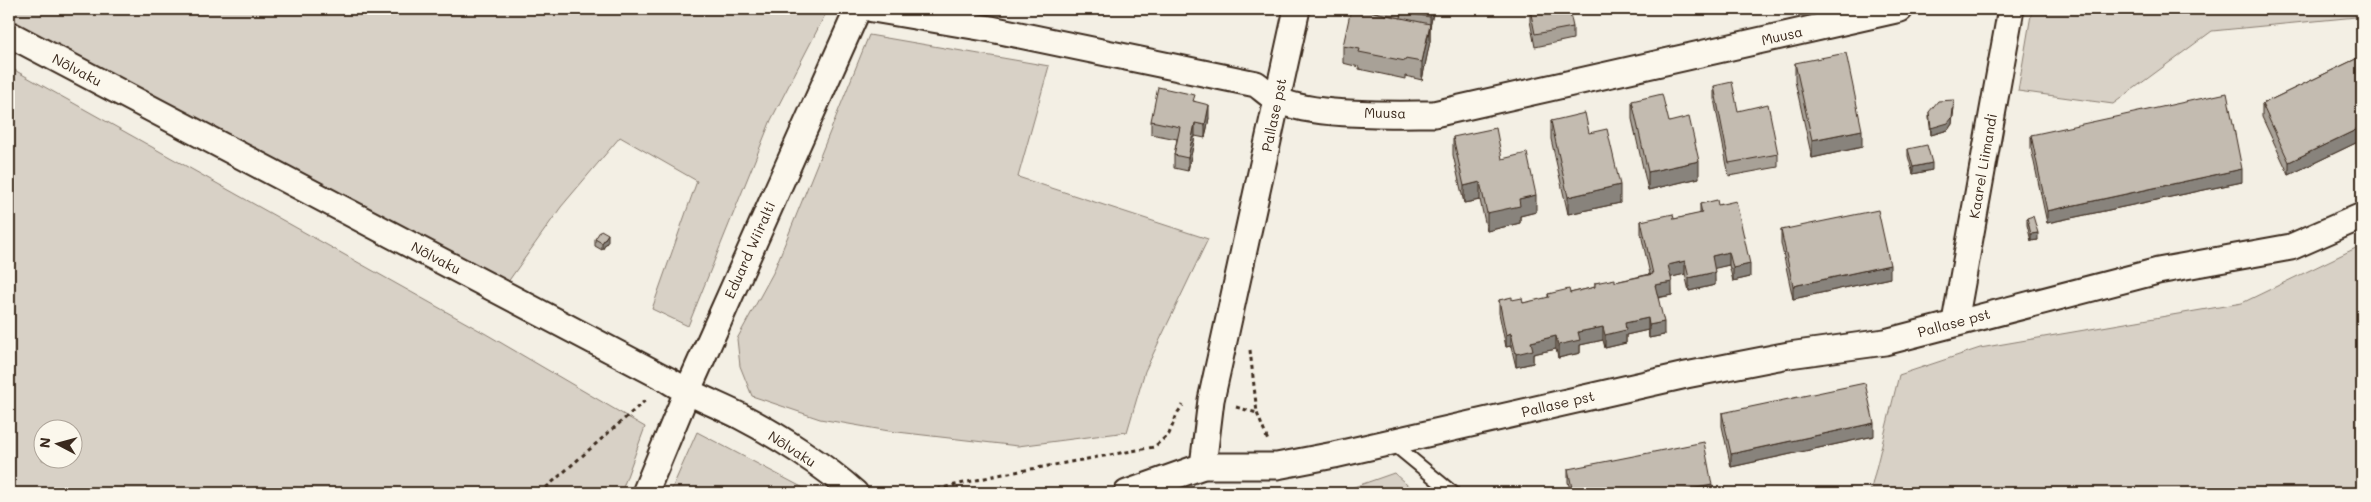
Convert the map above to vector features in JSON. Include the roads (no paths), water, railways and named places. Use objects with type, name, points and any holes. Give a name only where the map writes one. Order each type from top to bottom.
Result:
[{"type":"street","name":"Eduard Wiiralti","points":[[646,493],[687,392],[858,9]]},
{"type":"street","name":"Muusa","points":[[873,9],[990,29],[1256,84],[1278,100],[1323,110],[1434,114],[1900,9]]},
{"type":"street","name":"Pallase pst","points":[[1297,9],[1211,400],[1203,466],[1277,466],[1686,375],[1789,356],[1885,342],[1955,322],[2158,271],[2291,247],[2362,216]]},
{"type":"street","name":"Kaarel Liimandi","points":[[1955,322],[2011,9]]},
{"type":"street","name":"Nõlvaku","points":[[9,34],[668,380],[687,392],[748,421],[794,449],[855,493]]},
{"type":"street","points":[[1128,493],[1203,466]]},
{"type":"lane","points":[[1391,442],[1453,493]]}]
